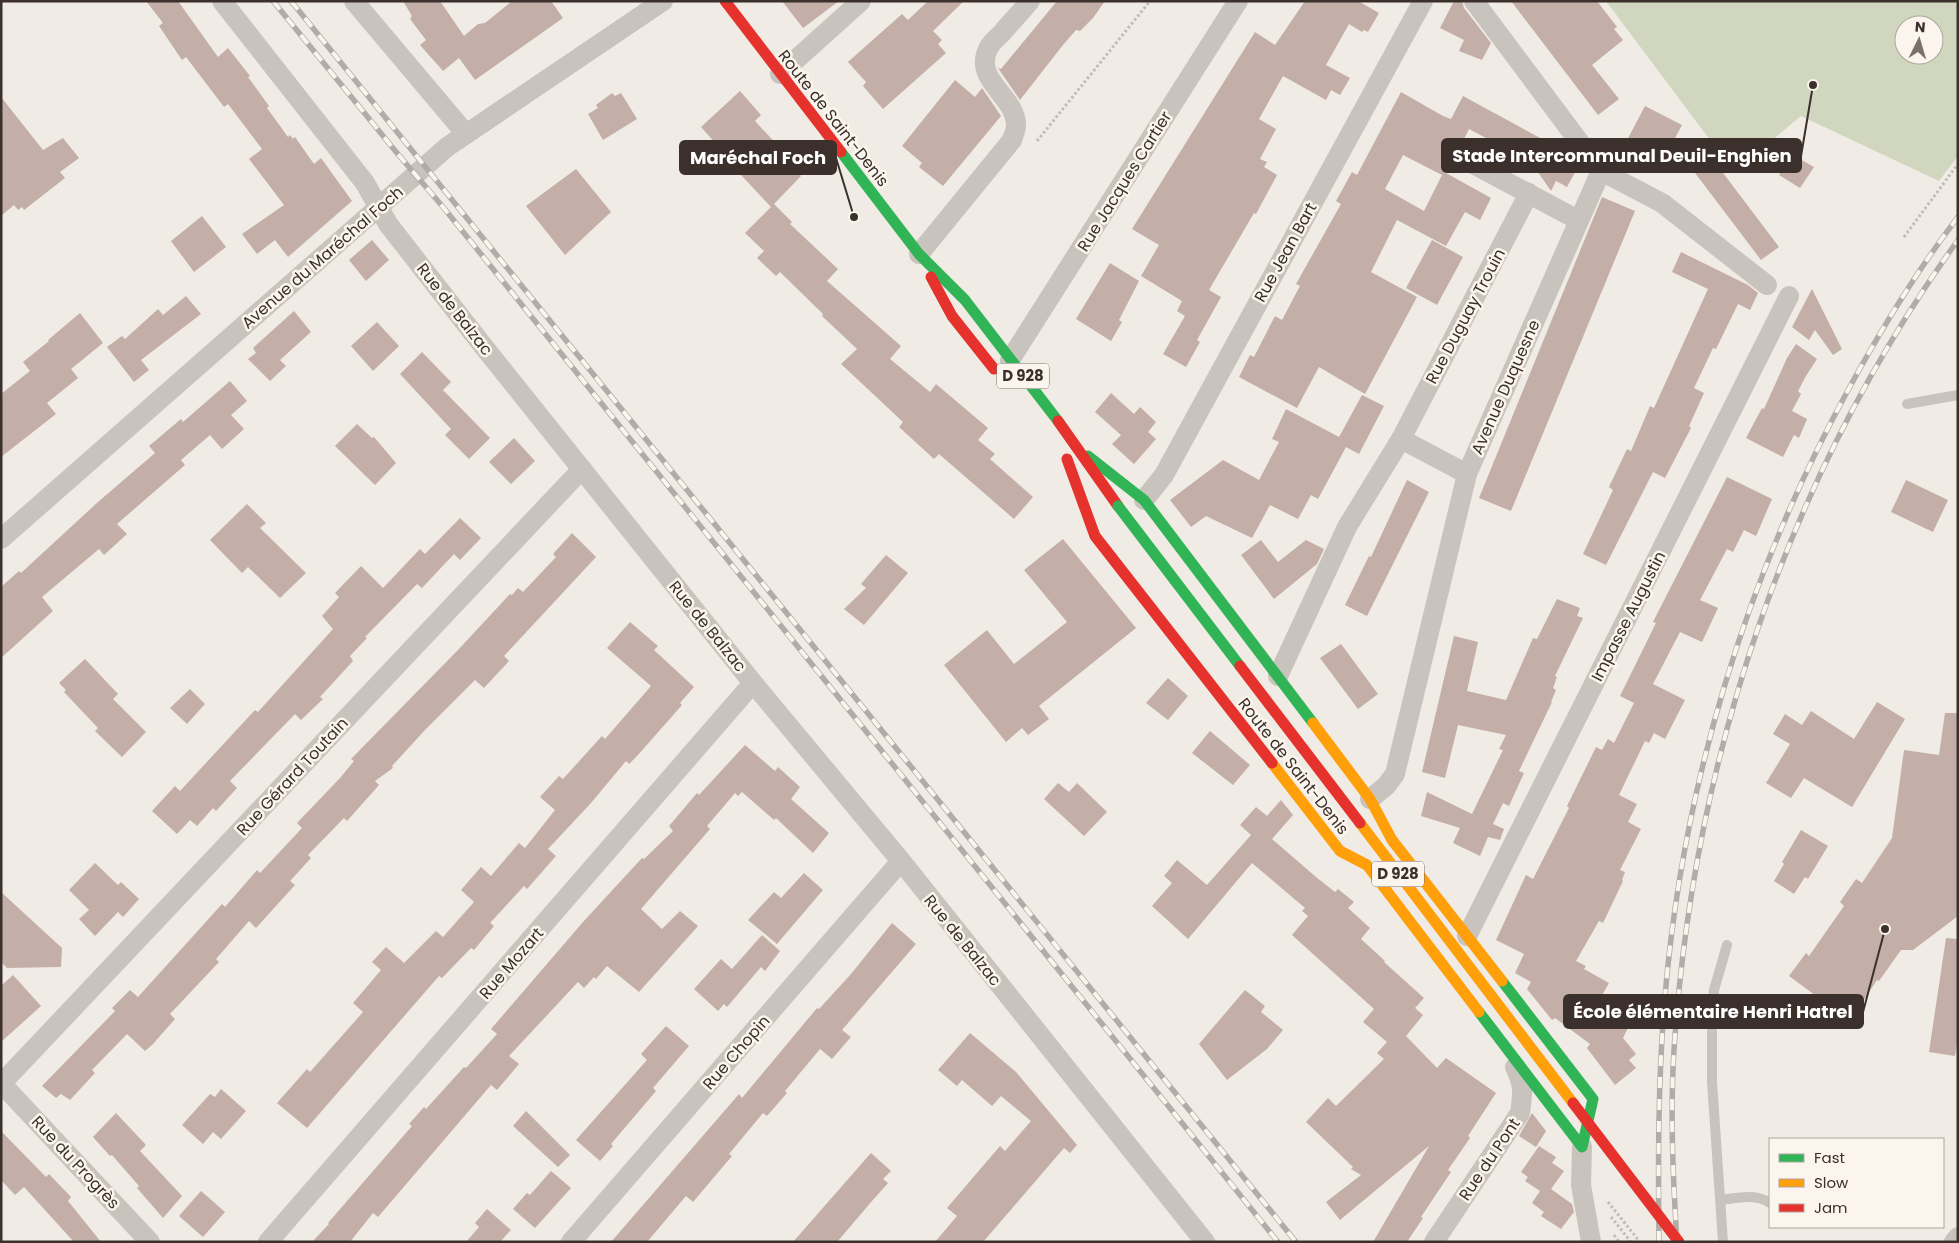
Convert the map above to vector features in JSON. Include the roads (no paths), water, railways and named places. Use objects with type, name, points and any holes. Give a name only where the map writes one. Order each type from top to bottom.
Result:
[{"type":"main road","name":"Route de Saint-Denis","points":[[725,1],[919,254],[966,300],[1005,368]]},
{"type":"main road","name":"Route de Saint-Denis","points":[[919,254],[952,316],[1005,368],[1079,449],[1118,506],[1679,1242]]},
{"type":"main road","name":"Route de Saint-Denis","points":[[1079,449],[1144,500],[1370,799],[1392,840],[1593,1099],[1582,1147]]},
{"type":"main road","name":"Route de Saint-Denis","points":[[1118,506],[1064,455],[1095,536],[1340,851],[1367,865],[1504,1042],[1582,1147]]},
{"type":"street","name":"Rue de Balzac","points":[[222,1],[365,183],[388,224],[462,320],[753,683],[901,861],[1205,1242]]},
{"type":"street","points":[[354,1],[466,134]]},
{"type":"street","name":"Avenue du Maréchal Foch","points":[[1,539],[446,147],[663,1]]},
{"type":"street","points":[[780,74],[861,1]]},
{"type":"street","points":[[919,254],[1012,140],[1016,127],[1014,114],[1005,98],[993,85],[986,70],[985,60],[989,47],[1030,1]]},
{"type":"street","name":"Rue Jacques Cartier","points":[[1005,368],[1238,1]]},
{"type":"street","name":"Rue Jean Bart","points":[[1144,500],[1164,475],[1423,1]]},
{"type":"street","points":[[1474,1],[1601,171],[1662,203],[1767,285]]},
{"type":"street","points":[[1458,156],[1578,220]]},
{"type":"street","name":"Avenue Duquesne","points":[[1370,799],[1386,786],[1395,774],[1467,474],[1601,171]]},
{"type":"street","name":"Rue Duguay Trouin","points":[[1278,676],[1347,527],[1401,439],[1530,193]]},
{"type":"street","name":"Impasse Augustin","points":[[1467,936],[1789,296]]},
{"type":"street","points":[[952,316],[966,300]]},
{"type":"street","points":[[1401,439],[1467,474]]},
{"type":"street","name":"Rue Gérard Toutain","points":[[2,1083],[582,469]]},
{"type":"street","name":"Rue Mozart","points":[[268,1242],[753,683]]},
{"type":"street","name":"Rue Chopin","points":[[571,1242],[901,861]]},
{"type":"street","name":"Rue du Pont","points":[[1434,1242],[1520,1113],[1523,1096],[1522,1082],[1504,1042]]},
{"type":"street","name":"Rue du Progrès","points":[[2,1083],[150,1242]]},
{"type":"street","points":[[1582,1147],[1582,1186],[1591,1242]]},
{"type":"street","points":[[1954,1242],[1958,1237]]},
{"type":"lane","points":[[1907,404],[1958,395]]},
{"type":"lane","points":[[1723,1242],[1712,1082],[1712,1030],[1714,990],[1727,945]]},
{"type":"lane","points":[[1721,1200],[1762,1197],[1769,1202]]},
{"type":"railway","points":[[273,1],[443,207],[1278,1242]]},
{"type":"railway","points":[[291,1],[1296,1242]]},
{"type":"railway","points":[[1659,1242],[1661,1058],[1665,996],[1674,917],[1687,839],[1704,761],[1725,685],[1750,609],[1778,535],[1811,463],[1872,347],[1913,280],[1958,217]]},
{"type":"railway","points":[[1677,1242],[1672,1146],[1674,1050],[1685,942],[1702,834],[1727,729],[1759,625],[1798,524],[1844,426],[1897,331],[1958,240]]},
{"type":"place","name":"Stade Intercommunal Deuil-Enghien","points":[[1813,85]]},
{"type":"place","name":"Maréchal Foch","points":[[854,217]]},
{"type":"place","name":"École élémentaire Henri Hatrel","points":[[1885,929]]}]
